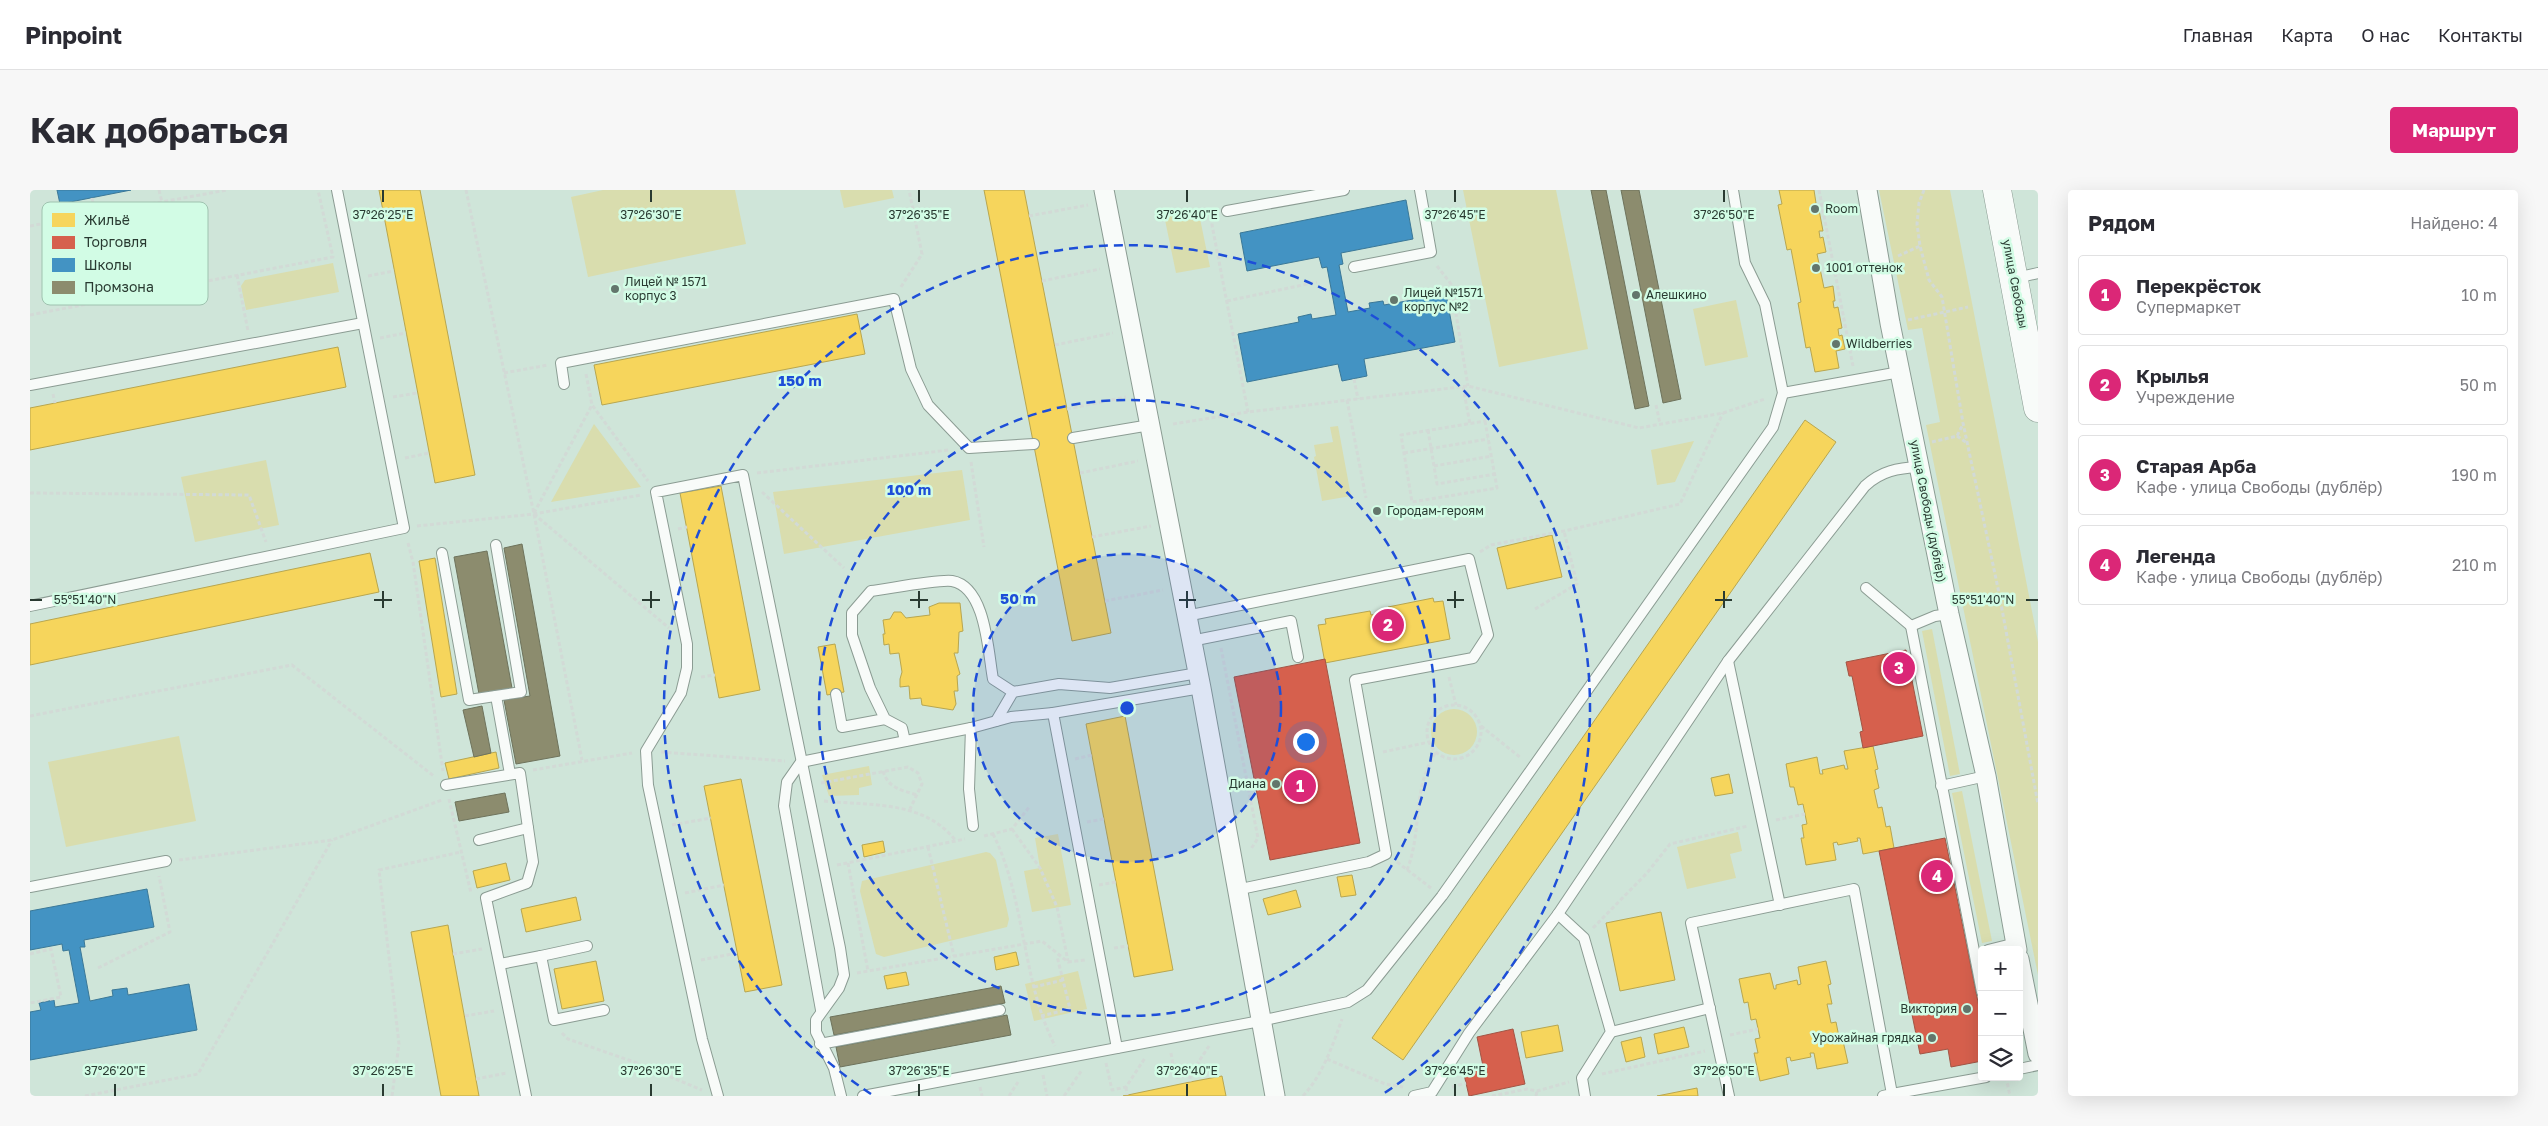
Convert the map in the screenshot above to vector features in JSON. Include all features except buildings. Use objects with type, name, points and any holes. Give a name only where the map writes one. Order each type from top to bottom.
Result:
[{"type":"main road","name":"улица Свободы","points":[[1998,190],[2026,276],[2038,408]]},
{"type":"street","points":[[1104,190],[1199,680],[1275,1096]]},
{"type":"street","name":"улица Свободы (дублёр)","points":[[1866,190],[1890,323],[1949,614],[1986,776],[2017,946]]},
{"type":"street","name":"улица Свободы (дублёр)","points":[[2023,977],[2038,1054]]},
{"type":"lane","points":[[30,606],[404,528],[337,190]]},
{"type":"lane","points":[[1227,211],[1344,190]]},
{"type":"lane","points":[[1354,267],[1431,252],[1420,190]]},
{"type":"lane","points":[[863,1096],[1260,1021],[1348,1002],[1367,990],[1442,896],[1773,427],[1782,393],[1765,304],[1745,263],[1732,190]]},
{"type":"lane","points":[[564,384],[561,363],[894,298],[911,369],[928,405],[969,448],[1034,444]]},
{"type":"lane","points":[[30,386],[364,323]]},
{"type":"lane","points":[[1782,393],[1900,372]]},
{"type":"lane","points":[[1073,438],[1150,425]]},
{"type":"lane","points":[[1414,1096],[1432,1092],[1469,1033],[1558,914],[1728,661],[1865,486],[1876,475],[1919,467]]},
{"type":"lane","points":[[718,1096],[702,1040],[648,785],[646,751],[681,693],[687,668],[686,644],[656,492],[743,475],[801,762],[811,800],[844,975],[839,988],[821,1010],[816,1020],[816,1032],[820,1044],[834,1068],[841,1096]]},
{"type":"lane","points":[[442,553],[468,700],[496,696],[521,692],[496,545]]},
{"type":"lane","points":[[1186,616],[1469,559],[1488,635],[1473,658],[1355,680],[1386,854],[1369,862],[1236,890]]},
{"type":"lane","points":[[905,741],[902,728],[885,719],[870,688],[852,635],[852,613],[871,591],[952,581],[966,587],[980,608],[993,679],[1013,692],[1059,684],[1110,688],[1199,680]]},
{"type":"lane","points":[[1866,588],[1911,626],[1941,786],[1978,952]]},
{"type":"lane","points":[[1911,626],[1935,616],[1949,614]]},
{"type":"lane","points":[[1191,640],[1291,621],[1298,657]]},
{"type":"lane","points":[[1728,661],[1780,905]]},
{"type":"lane","points":[[821,1010],[784,806],[787,782],[801,762],[971,728],[1011,717],[1053,713],[1199,680]]},
{"type":"lane","points":[[996,720],[1013,692]]},
{"type":"lane","points":[[836,694],[842,727],[885,719]]},
{"type":"lane","points":[[496,696],[528,828],[533,862],[527,883],[486,898],[526,1096]]},
{"type":"lane","points":[[1053,713],[1116,1048]]},
{"type":"lane","points":[[971,728],[969,789],[973,826]]},
{"type":"lane","points":[[446,785],[515,773]]},
{"type":"lane","points":[[1941,786],[1986,776]]},
{"type":"lane","points":[[479,840],[528,828]]},
{"type":"lane","points":[[30,887],[161,862]]},
{"type":"lane","points":[[1729,1096],[1691,923],[1854,889],[1888,1095],[1978,1078]]},
{"type":"lane","points":[[1558,914],[1584,938],[1611,1032]]},
{"type":"lane","points":[[500,964],[586,946]]},
{"type":"lane","points":[[541,956],[554,1020],[604,1010]]},
{"type":"lane","points":[[1585,1096],[1582,1078],[1611,1032],[1710,1008]]},
{"type":"lane","points":[[820,1044],[1000,1010]]},
{"type":"lane","points":[[2023,1068],[2038,1065]]},
{"type":"path","points":[[159,190],[162,202],[227,190]]},
{"type":"path","points":[[208,281],[333,257],[318,190]]},
{"type":"path","points":[[466,190],[534,514],[582,760]]},
{"type":"path","points":[[894,298],[922,254],[909,190]]},
{"type":"path","points":[[1819,190],[1856,380]]},
{"type":"path","points":[[1924,190],[1919,203],[1917,224],[1919,238],[1929,280],[1942,297],[1964,423],[2023,717],[2038,804]]},
{"type":"path","points":[[92,198],[93,202]]},
{"type":"path","points":[[1030,216],[1091,204]]},
{"type":"path","points":[[343,217],[382,209]]},
{"type":"path","points":[[1227,211],[1216,214],[1212,221],[1248,412]]},
{"type":"path","points":[[1431,252],[1432,260],[1451,284],[1468,386]]},
{"type":"path","points":[[1042,281],[1104,268]]},
{"type":"path","points":[[355,279],[394,271]]},
{"type":"path","points":[[237,275],[250,344]]},
{"type":"path","points":[[1227,301],[1317,282]]},
{"type":"path","points":[[30,315],[82,305]]},
{"type":"path","points":[[1890,323],[1968,307]]},
{"type":"path","points":[[1055,344],[1116,332]]},
{"type":"path","points":[[367,340],[406,333]]},
{"type":"path","points":[[486,898],[472,897],[448,797],[413,562],[404,528],[534,514],[656,492],[592,405],[582,359]]},
{"type":"path","points":[[504,373],[561,363]]},
{"type":"path","points":[[1354,379],[1358,399]]},
{"type":"path","points":[[1173,424],[1248,412],[1468,386],[1639,428],[1723,412],[1782,393]]},
{"type":"path","points":[[1463,387],[1470,424]]},
{"type":"path","points":[[379,400],[417,393]]},
{"type":"path","points":[[1067,409],[1133,396]]},
{"type":"path","points":[[1347,400],[1366,498]]},
{"type":"path","points":[[534,514],[592,405]]},
{"type":"path","points":[[1656,405],[1660,424]]},
{"type":"path","points":[[1469,559],[1491,545],[1564,531],[1680,504],[1723,412]]},
{"type":"path","points":[[1485,421],[1497,488],[1412,502],[1401,435],[1428,430],[1485,421]]},
{"type":"path","points":[[1958,436],[1964,423]]},
{"type":"path","points":[[1428,430],[1437,484],[1495,474]]},
{"type":"path","points":[[1915,445],[1958,436]]},
{"type":"path","points":[[1958,436],[1968,444]]},
{"type":"path","points":[[1404,453],[1488,439]]},
{"type":"path","points":[[743,475],[969,448],[984,547]]},
{"type":"path","points":[[390,460],[429,453]]},
{"type":"path","points":[[1434,466],[1492,456]]},
{"type":"path","points":[[1080,473],[1141,461]]},
{"type":"path","points":[[743,475],[844,568]]},
{"type":"path","points":[[30,493],[249,495],[271,556]]},
{"type":"path","points":[[534,514],[686,644]]},
{"type":"path","points":[[1092,537],[1154,526]]},
{"type":"path","points":[[1535,609],[1577,584],[1564,531]]},
{"type":"path","points":[[1105,601],[1166,590]]},
{"type":"path","points":[[1446,663],[1456,705]]},
{"type":"path","points":[[30,716],[292,665],[446,785]]},
{"type":"path","points":[[1480,726],[1478,744],[1466,756],[1448,759],[1436,752],[1429,742],[1428,724],[1432,716],[1447,706],[1456,705],[1472,712],[1480,726],[1533,767]]},
{"type":"path","points":[[1368,755],[1429,742]]},
{"type":"path","points":[[515,773],[582,760],[646,751],[801,762]]},
{"type":"path","points":[[1407,870],[1414,850],[1418,796],[1427,766],[1436,752]]},
{"type":"path","points":[[825,783],[908,767],[918,773],[922,784],[910,809]]},
{"type":"path","points":[[883,771],[886,780],[895,788],[917,795]]},
{"type":"path","points":[[98,968],[170,932],[161,862],[332,840],[448,797]]},
{"type":"path","points":[[811,800],[910,809],[938,822],[956,841]]},
{"type":"path","points":[[824,868],[1012,829],[1030,806]]},
{"type":"path","points":[[1796,816],[1805,814]]},
{"type":"path","points":[[657,828],[711,818]]},
{"type":"path","points":[[1584,938],[1647,873],[1670,844],[1762,822]]},
{"type":"path","points":[[1012,829],[1040,868],[1058,907],[1068,962]]},
{"type":"path","points":[[993,834],[1006,860],[1041,1016],[1061,1058]]},
{"type":"path","points":[[85,1096],[100,1095],[198,1074],[332,840]]},
{"type":"path","points":[[928,847],[954,956]]},
{"type":"path","points":[[392,1096],[399,1044],[378,870],[461,852]]},
{"type":"path","points":[[1386,854],[1442,896]]},
{"type":"path","points":[[848,863],[868,971]]},
{"type":"path","points":[[672,896],[724,885]]},
{"type":"path","points":[[844,975],[1042,941],[1068,962],[1100,958]]},
{"type":"path","points":[[453,954],[496,946]]},
{"type":"path","points":[[30,954],[51,949],[61,996],[30,1003]]},
{"type":"path","points":[[686,963],[737,953]]},
{"type":"path","points":[[1041,1016],[1070,1009],[1057,955]]},
{"type":"path","points":[[1034,987],[1063,980]]},
{"type":"path","points":[[1303,1096],[1311,1087],[1327,1059],[1348,1002]]},
{"type":"path","points":[[465,1016],[509,1009]]},
{"type":"path","points":[[554,1020],[558,1030],[568,1039],[637,1063],[706,1092]]},
{"type":"path","points":[[1190,1082],[1190,1075],[1221,1028]]},
{"type":"path","points":[[1744,1032],[1758,1029]]},
{"type":"path","points":[[1162,1039],[1176,1078],[1190,1075]]},
{"type":"path","points":[[1099,1051],[1112,1090],[1126,1087],[1162,1039]]},
{"type":"path","points":[[1492,1096],[1527,1089],[1538,1091],[1582,1078],[1719,1048]]},
{"type":"path","points":[[1064,1096],[1099,1051]]},
{"type":"path","points":[[1327,1059],[1385,1084],[1432,1092]]},
{"type":"path","points":[[476,1079],[521,1071]]},
{"type":"path","points":[[2007,1081],[2010,1096]]},
{"type":"path","points":[[1126,1087],[1127,1095]]},
{"type":"path","points":[[1536,1096],[1538,1091]]},
{"type":"green space","points":[[603,190],[735,190],[746,244],[588,277],[571,197]]},
{"type":"green space","points":[[840,190],[892,190],[894,198],[844,208]]},
{"type":"green space","points":[[1463,190],[1556,190],[1588,349],[1499,367]]},
{"type":"green space","points":[[1879,190],[1950,190],[2038,642],[2038,975],[1926,425],[1940,422],[1922,328],[1908,330]]},
{"type":"green space","points":[[1198,209],[1210,267],[1176,273],[1164,215]]},
{"type":"green space","points":[[333,263],[339,292],[246,310],[241,286],[245,280]]},
{"type":"green space","points":[[1736,300],[1748,357],[1705,366],[1693,309]]},
{"type":"green space","points":[[594,424],[641,487],[551,502]]},
{"type":"green space","points":[[1338,426],[1351,496],[1322,501],[1314,457],[1316,456],[1314,445],[1333,442],[1330,427]]},
{"type":"green space","points":[[1694,441],[1675,482],[1657,485],[1651,450]]},
{"type":"green space","points":[[266,460],[279,525],[195,542],[181,477]]},
{"type":"green space","points":[[962,470],[970,520],[784,554],[773,492]]},
{"type":"green space","points":[[1932,629],[1960,774],[1950,776],[1922,631]]},
{"type":"green space","points":[[1459,709],[1471,715],[1476,723],[1476,741],[1471,749],[1463,754],[1449,755],[1437,749],[1432,741],[1431,727],[1437,715],[1445,710]]},
{"type":"green space","points":[[179,736],[196,821],[66,847],[48,762]]},
{"type":"green space","points":[[869,766],[872,785],[859,788],[859,795],[829,796],[822,775]]},
{"type":"green space","points":[[1962,791],[1992,941],[1982,943],[1952,793]]},
{"type":"green space","points":[[1738,832],[1742,851],[1730,854],[1736,878],[1687,889],[1677,847]]},
{"type":"green space","points":[[1058,834],[1071,905],[1032,912],[1024,871],[1040,868],[1035,838]]},
{"type":"green space","points":[[986,852],[990,853],[996,860],[1009,919],[1007,927],[884,957],[876,954],[860,891],[862,881]]},
{"type":"green space","points":[[1078,971],[1087,1009],[1034,1021],[1025,984]]},
{"type":"place","name":"Room","points":[[1815,209]]},
{"type":"place","name":"1001 оттенок","points":[[1816,268]]},
{"type":"place","name":"Лицей № 1571 корпус 3","points":[[615,289]]},
{"type":"place","name":"Алешкино","points":[[1636,295]]},
{"type":"place","name":"Лицей №1571 корпус №2","points":[[1394,300]]},
{"type":"place","name":"Wildberries","points":[[1836,344]]},
{"type":"place","name":"Городам-героям","points":[[1377,511]]},
{"type":"place","name":"Крылья","points":[[1388,625]]},
{"type":"place","name":"Старая Арба","points":[[1899,668]]},
{"type":"place","name":"Диана","points":[[1276,784]]},
{"type":"place","name":"Перекрёсток","points":[[1300,786]]},
{"type":"place","name":"Легенда","points":[[1937,876]]},
{"type":"place","name":"Виктория","points":[[1967,1009]]},
{"type":"place","name":"Урожайная грядка","points":[[1932,1038]]}]
